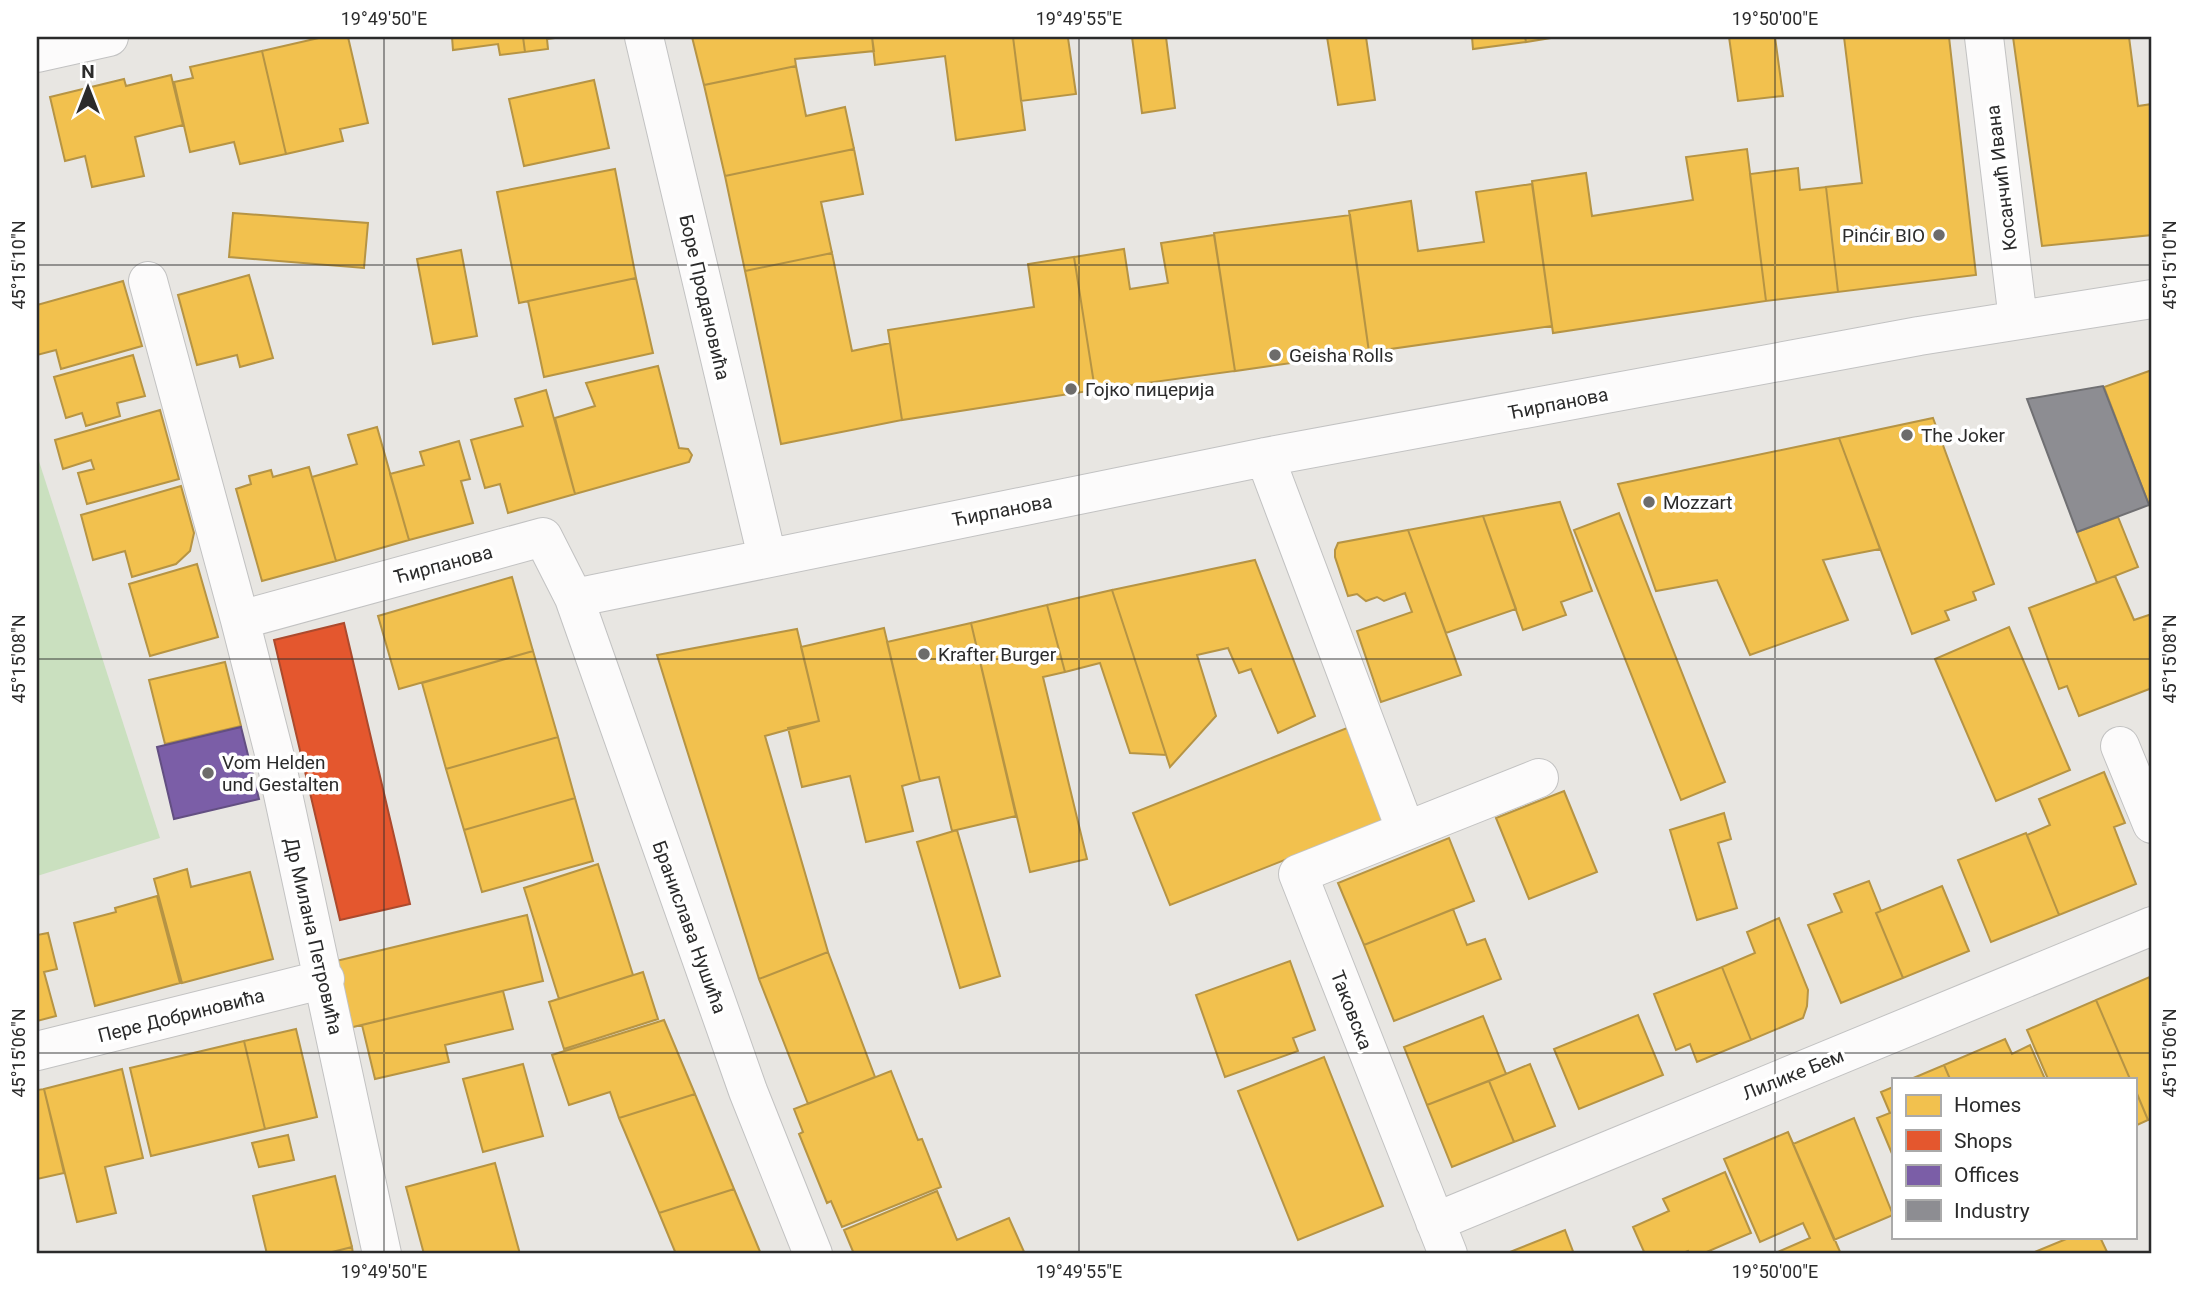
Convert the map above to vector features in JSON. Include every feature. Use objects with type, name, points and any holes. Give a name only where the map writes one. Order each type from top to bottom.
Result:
[{"type":"street","points":[[37,53],[106,37]]},
{"type":"street","name":"Боре Продановића","points":[[644,37],[767,557]]},
{"type":"street","name":"Косанчић Ивана","points":[[1984,37],[2018,320]]},
{"type":"street","points":[[148,282],[240,620]]},
{"type":"street","name":"Ћирпанова","points":[[240,620],[543,537],[574,598],[1265,457],[1891,341],[2152,299]]},
{"type":"street","points":[[1265,457],[1406,831]]},
{"type":"street","name":"Бранислава Нушића","points":[[574,598],[748,1091],[813,1254]]},
{"type":"street","name":"Др Милана Петровића","points":[[240,620],[275,757],[325,979],[382,1254]]},
{"type":"street","points":[[2120,746],[2152,824]]},
{"type":"street","name":"Таковска","points":[[1441,1238],[1298,874],[1539,778]]},
{"type":"street","name":"Лилике Бем","points":[[1441,1238],[2152,926]]},
{"type":"street","name":"Пере Добриновића","points":[[37,1051],[325,979]]},
{"type":"green space","points":[[37,455],[160,838],[37,876]]},
{"type":"building: Homes","points":[[323,37],[348,37],[368,123],[340,129],[343,141],[286,154],[262,51]]},
{"type":"building: Homes","points":[[452,37],[523,37],[525,52],[500,55],[498,44],[453,50]]},
{"type":"building: Homes","points":[[523,37],[563,37],[547,39],[548,49],[525,52]]},
{"type":"building: Homes","points":[[692,37],[872,37],[874,51],[795,59],[796,66],[704,85]]},
{"type":"building: Homes","points":[[872,37],[1013,37],[1025,130],[956,140],[945,56],[875,65]]},
{"type":"building: Homes","points":[[1013,37],[1079,37],[1068,38],[1076,94],[1021,101]]},
{"type":"building: Homes","points":[[1132,37],[1166,37],[1175,108],[1142,113]]},
{"type":"building: Homes","points":[[1327,37],[1366,37],[1375,100],[1338,105]]},
{"type":"building: Homes","points":[[1472,37],[1525,37],[1526,42],[1473,49]]},
{"type":"building: Homes","points":[[1525,37],[1557,37],[1526,42]]},
{"type":"building: Homes","points":[[1729,37],[1775,37],[1783,96],[1738,101]]},
{"type":"building: Homes","points":[[1844,37],[1949,37],[1976,275],[1838,292],[1826,187],[1862,183]]},
{"type":"building: Homes","points":[[2013,37],[2129,37],[2138,106],[2152,104],[2152,235],[2042,246]]},
{"type":"building: Homes","points":[[262,51],[286,154],[240,164],[234,142],[190,152],[174,82],[193,78],[190,67]]},
{"type":"building: Homes","points":[[796,66],[806,116],[845,107],[854,149],[725,176],[704,85]]},
{"type":"building: Homes","points":[[171,75],[183,125],[135,137],[144,176],[92,187],[85,156],[65,161],[50,97],[124,79],[126,86]]},
{"type":"building: Homes","points":[[594,80],[609,148],[524,166],[509,99]]},
{"type":"building: Homes","points":[[854,149],[863,194],[821,202],[832,253],[745,271],[725,176]]},
{"type":"building: Homes","points":[[1747,149],[1766,301],[1553,333],[1532,181],[1586,173],[1592,216],[1693,200],[1686,157]]},
{"type":"building: Homes","points":[[1798,168],[1800,190],[1826,187],[1838,292],[1766,301],[1750,174]]},
{"type":"building: Homes","points":[[615,169],[636,278],[519,303],[497,192]]},
{"type":"building: Homes","points":[[1532,184],[1552,326],[1369,352],[1349,211],[1411,201],[1418,251],[1484,242],[1476,192]]},
{"type":"building: Homes","points":[[233,213],[368,223],[364,268],[229,257]]},
{"type":"building: Homes","points":[[1350,215],[1369,352],[1235,371],[1214,233]]},
{"type":"building: Homes","points":[[1214,235],[1235,371],[1095,390],[1074,257],[1124,249],[1130,289],[1168,283],[1161,243]]},
{"type":"building: Homes","points":[[461,250],[477,336],[433,344],[417,259]]},
{"type":"building: Homes","points":[[832,253],[852,351],[890,343],[902,420],[781,444],[745,271]]},
{"type":"building: Homes","points":[[1074,257],[1095,390],[902,420],[888,330],[1034,307],[1028,264]]},
{"type":"building: Homes","points":[[249,275],[273,358],[240,367],[237,355],[197,365],[178,295]]},
{"type":"building: Homes","points":[[636,278],[653,353],[544,377],[528,301]]},
{"type":"building: Homes","points":[[123,281],[142,346],[61,369],[56,350],[37,355],[37,305]]},
{"type":"building: Homes","points":[[133,355],[145,396],[117,403],[120,416],[86,426],[82,413],[66,418],[54,377]]},
{"type":"building: Homes","points":[[658,366],[679,448],[688,449],[692,455],[689,462],[575,494],[555,418],[595,406],[586,383]]},
{"type":"building: Homes","points":[[2152,370],[2152,503],[2149,505],[2104,387]]},
{"type":"building: Homes","points":[[546,390],[575,494],[508,513],[500,484],[485,488],[471,440],[523,426],[515,399]]},
{"type":"building: Homes","points":[[160,410],[179,479],[87,504],[78,473],[94,469],[91,460],[63,469],[55,440]]},
{"type":"building: Homes","points":[[1933,418],[1994,584],[1973,592],[1976,600],[1945,611],[1949,620],[1912,634],[1839,438]]},
{"type":"building: Homes","points":[[377,427],[409,540],[336,561],[312,477],[357,464],[348,435]]},
{"type":"building: Homes","points":[[1839,438],[1880,549],[1823,560],[1848,620],[1750,655],[1717,580],[1656,591],[1618,484]]},
{"type":"building: Homes","points":[[459,441],[470,479],[461,481],[473,523],[409,540],[390,474],[424,465],[420,452]]},
{"type":"building: Homes","points":[[309,467],[336,561],[262,581],[236,489],[251,484],[249,476],[271,470],[273,477]]},
{"type":"building: Homes","points":[[181,486],[194,533],[190,551],[176,564],[132,577],[125,551],[93,560],[81,515]]},
{"type":"building: Homes","points":[[1560,502],[1592,591],[1561,602],[1566,615],[1523,630],[1483,516]]},
{"type":"building: Homes","points":[[1619,513],[1725,782],[1681,800],[1574,530]]},
{"type":"building: Homes","points":[[1483,516],[1516,609],[1446,633],[1408,530]]},
{"type":"building: Homes","points":[[2118,517],[2138,567],[2097,583],[2077,532]]},
{"type":"building: Homes","points":[[1408,530],[1461,675],[1381,702],[1357,631],[1412,612],[1405,593],[1384,601],[1377,597],[1366,601],[1357,594],[1348,596],[1335,550],[1338,543]]},
{"type":"building: Homes","points":[[1255,560],[1315,716],[1278,733],[1251,669],[1239,673],[1228,648],[1197,655],[1216,716],[1170,767],[1112,590]]},
{"type":"building: Homes","points":[[197,564],[218,637],[150,656],[129,584]]},
{"type":"building: Homes","points":[[2115,576],[2134,620],[2152,614],[2152,688],[2079,716],[2067,686],[2059,689],[2029,608]]},
{"type":"building: Homes","points":[[512,577],[533,651],[399,689],[378,616]]},
{"type":"building: Homes","points":[[1112,590],[1166,755],[1130,753],[1100,663],[1065,672],[1047,605]]},
{"type":"building: Homes","points":[[1047,605],[1065,672],[1043,677],[1087,859],[1030,872],[971,623]]},
{"type":"building: Homes","points":[[971,623],[1016,816],[952,831],[939,777],[920,781],[887,642]]},
{"type":"building: Homes","points":[[2009,627],[2070,770],[1996,801],[1935,659]]},
{"type":"building: Homes","points":[[884,628],[920,781],[902,786],[913,831],[866,842],[850,776],[802,787],[788,728],[819,721],[801,647]]},
{"type":"building: Homes","points":[[797,629],[819,721],[765,736],[828,952],[759,979],[657,655]]},
{"type":"building: Homes","points":[[533,651],[558,737],[446,769],[422,683]]},
{"type":"building: Homes","points":[[225,662],[241,726],[165,744],[149,680]]},
{"type":"building: Homes","points":[[1347,728],[1384,821],[1170,905],[1133,813]]},
{"type":"building: Homes","points":[[558,737],[575,798],[464,830],[446,769]]},
{"type":"building: Homes","points":[[2104,772],[2125,823],[2114,827],[2136,884],[2059,915],[2027,835],[2050,825],[2039,799]]},
{"type":"building: Homes","points":[[1564,791],[1597,872],[1529,899],[1496,818]]},
{"type":"building: Homes","points":[[575,798],[593,861],[482,892],[464,830]]},
{"type":"building: Homes","points":[[1724,813],[1731,839],[1718,843],[1737,908],[1697,920],[1670,830]]},
{"type":"building: Homes","points":[[957,830],[1000,976],[960,988],[917,842]]},
{"type":"building: Homes","points":[[2026,833],[2059,915],[1991,942],[1958,860]]},
{"type":"building: Homes","points":[[1449,838],[1474,901],[1364,945],[1338,883]]},
{"type":"building: Homes","points":[[598,864],[633,975],[559,999],[524,888]]},
{"type":"building: Homes","points":[[187,869],[191,887],[250,872],[273,959],[182,983],[154,879]]},
{"type":"building: Homes","points":[[1869,881],[1881,911],[1876,913],[1903,978],[1841,1003],[1808,925],[1842,912],[1834,894]]},
{"type":"building: Homes","points":[[1942,886],[1969,951],[1903,978],[1876,913]]},
{"type":"building: Homes","points":[[157,896],[180,983],[95,1006],[74,923],[116,912],[115,908]]},
{"type":"building: Homes","points":[[1453,909],[1467,945],[1485,939],[1501,979],[1394,1021],[1364,945]]},
{"type":"building: Homes","points":[[527,915],[543,981],[349,1028],[332,962]]},
{"type":"building: Homes","points":[[1779,918],[1808,990],[1807,1006],[1803,1018],[1751,1040],[1722,967],[1755,953],[1747,932]]},
{"type":"building: Homes","points":[[48,933],[57,969],[44,972],[56,1016],[37,1021],[37,935]]},
{"type":"building: Homes","points":[[828,952],[875,1077],[808,1104],[759,979]]},
{"type":"building: Homes","points":[[1290,961],[1315,1030],[1293,1038],[1298,1051],[1225,1077],[1196,995]]},
{"type":"building: Homes","points":[[1722,967],[1751,1040],[1697,1062],[1690,1044],[1676,1050],[1654,994]]},
{"type":"building: Homes","points":[[643,972],[658,1019],[564,1049],[549,1002]]},
{"type":"building: Homes","points":[[2152,976],[2152,1119],[2148,1120],[2136,1091],[2136,1078],[2130,1078],[2096,1000]]},
{"type":"building: Homes","points":[[503,991],[513,1029],[445,1045],[449,1062],[375,1079],[362,1025]]},
{"type":"building: Homes","points":[[2096,1000],[2130,1078],[2048,1078],[2027,1030]]},
{"type":"building: Homes","points":[[1638,1015],[1663,1075],[1579,1109],[1554,1049]]},
{"type":"building: Homes","points":[[1483,1016],[1506,1074],[1427,1105],[1404,1047]]},
{"type":"building: Homes","points":[[664,1020],[695,1094],[619,1118],[610,1092],[569,1105],[552,1055]]},
{"type":"building: Homes","points":[[296,1029],[317,1117],[265,1129],[244,1041]]},
{"type":"building: Homes","points":[[2005,1039],[2012,1054],[2030,1045],[2045,1078],[1950,1078],[1944,1065]]},
{"type":"building: Homes","points":[[244,1041],[265,1129],[151,1156],[130,1068]]},
{"type":"building: Homes","points":[[1324,1057],[1383,1206],[1298,1240],[1238,1091]]},
{"type":"building: Homes","points":[[523,1064],[543,1136],[483,1152],[463,1079]]},
{"type":"building: Homes","points":[[1530,1064],[1555,1126],[1514,1142],[1489,1081]]},
{"type":"building: Homes","points":[[1944,1065],[1950,1078],[1913,1078]]},
{"type":"building: Homes","points":[[122,1069],[143,1158],[105,1167],[116,1213],[77,1222],[44,1089]]},
{"type":"building: Homes","points":[[891,1071],[918,1140],[922,1139],[941,1187],[842,1227],[831,1201],[827,1203],[799,1134],[803,1132],[794,1109]]},
{"type":"building: Homes","points":[[1489,1081],[1514,1142],[1452,1167],[1427,1105]]},
{"type":"building: Homes","points":[[1892,1087],[1892,1154],[1877,1118],[1890,1113],[1881,1092]]},
{"type":"building: Homes","points":[[44,1089],[64,1173],[37,1179],[37,1090]]},
{"type":"building: Homes","points":[[2136,1091],[2148,1120],[2136,1126]]},
{"type":"building: Homes","points":[[695,1094],[734,1189],[659,1213],[619,1118]]},
{"type":"building: Homes","points":[[1854,1118],[1892,1215],[1834,1240],[1793,1144]]},
{"type":"building: Homes","points":[[1788,1132],[1841,1254],[1773,1254],[1810,1238],[1803,1223],[1760,1242],[1724,1159]]},
{"type":"building: Homes","points":[[288,1135],[294,1160],[259,1167],[252,1143]]},
{"type":"building: Homes","points":[[495,1163],[520,1254],[424,1254],[406,1187]]},
{"type":"building: Homes","points":[[1725,1172],[1751,1233],[1702,1254],[1689,1254],[1688,1251],[1680,1254],[1645,1254],[1633,1227],[1669,1211],[1663,1199]]},
{"type":"building: Homes","points":[[335,1176],[352,1247],[324,1254],[267,1254],[253,1196]]},
{"type":"building: Homes","points":[[734,1189],[761,1254],[676,1254],[659,1213]]},
{"type":"building: Homes","points":[[937,1191],[957,1240],[1009,1218],[1025,1254],[854,1254],[844,1230]]},
{"type":"building: Homes","points":[[1565,1230],[1574,1254],[1505,1254]]},
{"type":"building: Homes","points":[[2069,1238],[2100,1238],[2108,1254],[2030,1254]]},
{"type":"building: Homes","points":[[352,1247],[353,1254],[324,1254]]},
{"type":"building: Shops","points":[[344,623],[410,904],[340,920],[274,640]]},
{"type":"building: Offices","name":"Vom Helden und Gestalten","points":[[241,727],[259,799],[174,819],[157,747]]},
{"type":"building: Industry","points":[[2103,386],[2149,505],[2077,532],[2027,399]]},
{"type":"place","name":"Pinćir BIO","points":[[1939,235]]},
{"type":"place","name":"Geisha Rolls","points":[[1275,355]]},
{"type":"place","name":"Гојко пицерија","points":[[1071,389]]},
{"type":"place","name":"The Joker","points":[[1907,435]]},
{"type":"place","name":"Mozzart","points":[[1649,502]]},
{"type":"place","name":"Krafter Burger","points":[[924,654]]},
{"type":"place","name":"Vom Helden und Gestalten","points":[[208,773]]}]
